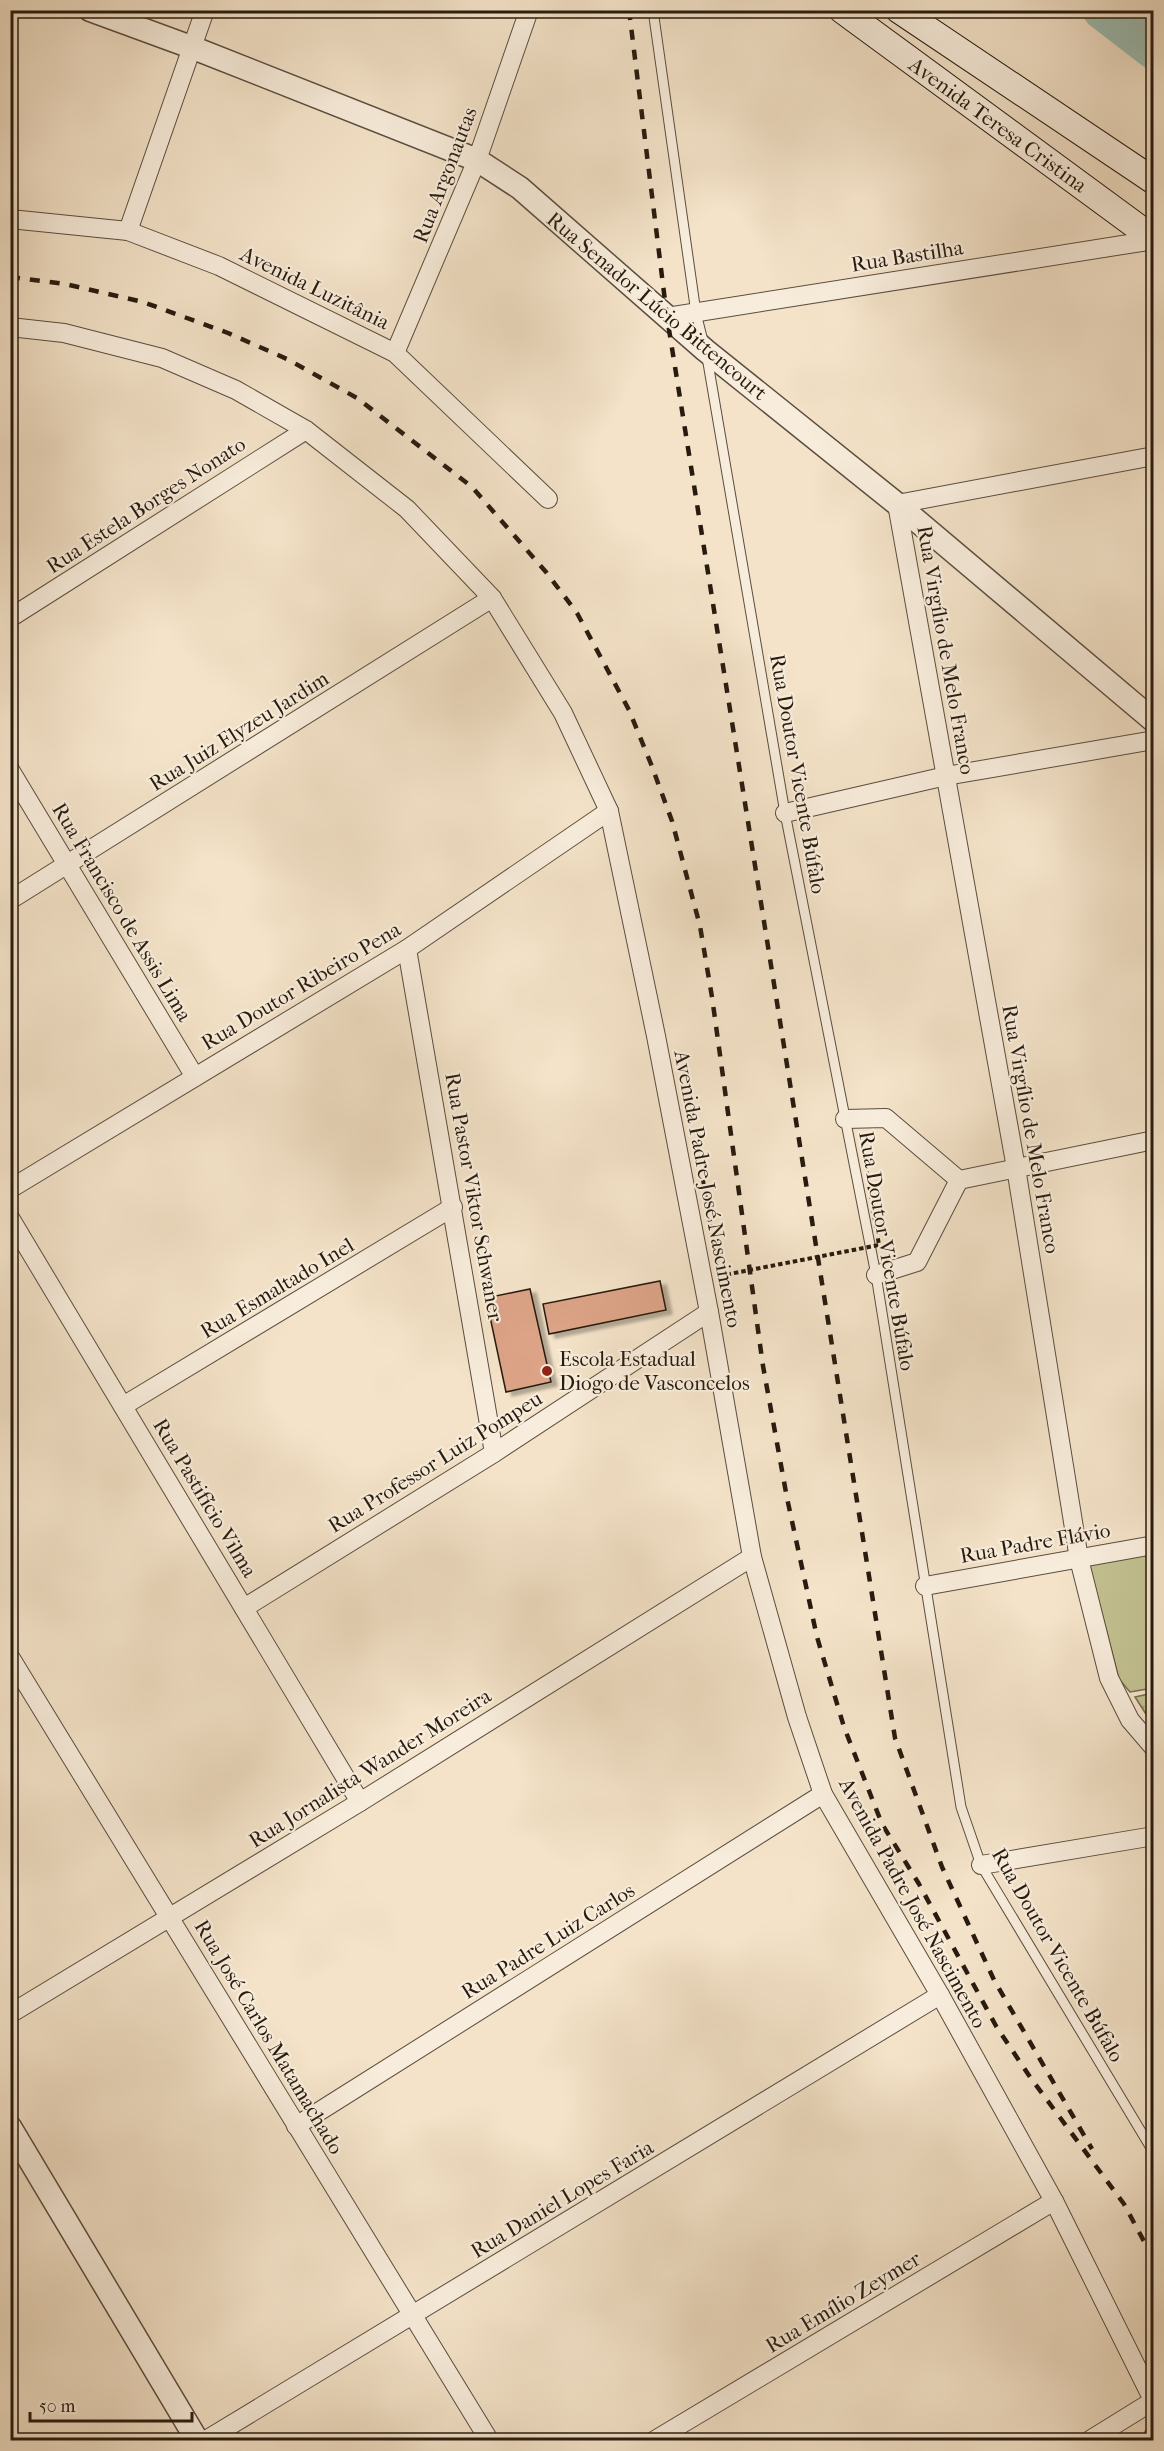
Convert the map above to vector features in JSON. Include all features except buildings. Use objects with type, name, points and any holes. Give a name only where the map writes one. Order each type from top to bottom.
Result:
[{"type":"main road","name":"Avenida Teresa Cristina","points":[[842,10],[1154,239]]},
{"type":"main road","name":"Avenida Teresa Cristina","points":[[899,10],[1154,181]]},
{"type":"street","name":"Rua Senador Lúcio Bittencourt","points":[[90,10],[477,160],[520,188],[705,350],[897,504],[1154,721]]},
{"type":"street","points":[[128,231],[205,10]]},
{"type":"street","name":"Rua Argonautas","points":[[395,352],[477,160],[529,10]]},
{"type":"street","name":"Avenida Luzitânia","points":[[10,219],[128,231],[219,266],[395,352],[548,499]]},
{"type":"street","name":"Rua Bastilha","points":[[667,317],[1154,239]]},
{"type":"street","name":"Avenida Padre José Nascimento","points":[[10,327],[64,333],[162,358],[236,390],[306,430],[407,509],[492,598],[563,713],[609,812],[656,1036],[709,1312],[752,1557],[796,1717],[823,1794],[940,1995],[1053,2201],[1153,2402]]},
{"type":"street","name":"Rua Estela Borges Nonato","points":[[10,618],[306,430]]},
{"type":"street","points":[[897,504],[1154,456]]},
{"type":"street","name":"Rua Virgílio de Melo Franco","points":[[897,504],[1016,1168],[1079,1559],[1109,1678],[1130,1720],[1154,1748]]},
{"type":"street","name":"Rua Juiz Elyzeu Jardim","points":[[10,900],[492,598]]},
{"type":"street","points":[[785,813],[946,776],[1154,740]]},
{"type":"street","name":"Rua Francisco de Assis Lima","points":[[10,770],[195,1077]]},
{"type":"street","name":"Rua Doutor Ribeiro Pena","points":[[10,1188],[407,949],[609,812]]},
{"type":"street","name":"Rua Pastor Viktor Schwaner","points":[[407,949],[494,1453]]},
{"type":"street","points":[[845,1119],[886,1118],[959,1180]]},
{"type":"street","points":[[959,1180],[1154,1140]]},
{"type":"street","points":[[876,1275],[917,1262],[959,1180]]},
{"type":"street","name":"Rua Esmaltado Inel","points":[[123,1407],[453,1208]]},
{"type":"street","name":"Rua Pastifício Vilma","points":[[10,1218],[360,1802]]},
{"type":"street","name":"Rua Professor Luiz Pompeu","points":[[244,1608],[494,1453],[709,1312]]},
{"type":"street","name":"Rua Padre Flávio","points":[[925,1586],[1154,1545]]},
{"type":"street","name":"Rua Jornalista Wander Moreira","points":[[10,2014],[360,1802],[752,1557]]},
{"type":"street","name":"Rua José Carlos Matamachado","points":[[10,1657],[489,2440]]},
{"type":"street","name":"Rua Padre Luiz Carlos","points":[[296,2126],[823,1794]]},
{"type":"street","points":[[981,1865],[1154,1836]]},
{"type":"street","name":"Rua Daniel Lopes Faria","points":[[206,2440],[940,1995]]},
{"type":"street","points":[[10,2127],[197,2440]]},
{"type":"street","name":"Rua Emílio Zeymer","points":[[655,2440],[1053,2201]]},
{"type":"street","points":[[1090,2440],[1153,2402]]},
{"type":"street","points":[[1151,2440],[1154,2435]]},
{"type":"lane","name":"Rua Doutor Vicente Búfalo","points":[[653,10],[696,313],[705,350],[785,813],[876,1275],[961,1807],[981,1865],[1154,2153]]},
{"type":"path","points":[[703,1180],[719,1276],[879,1245],[861,1136]]},
{"type":"shaded area","points":[[1153,1553],[1153,1688],[1130,1692],[1119,1679],[1089,1564]]},
{"type":"shaded area","points":[[1154,1693],[1153,1725],[1135,1697]]},
{"type":"waterway","points":[[1102,10],[1154,50]]},
{"type":"railway","points":[[629,10],[667,317],[895,1738],[942,1867],[994,1980],[1092,2149]]},
{"type":"railway","points":[[10,277],[65,284],[143,302],[228,333],[287,359],[357,398],[472,487],[546,572],[577,613],[629,710],[651,764],[672,821],[700,926],[712,997],[763,1366],[787,1498],[817,1637],[844,1727],[882,1824],[919,1884],[996,2026],[1030,2077],[1124,2204],[1154,2260]]},
{"type":"place","name":"Escola Estadual Diogo de Vasconcelos","points":[[547,1371]]}]
